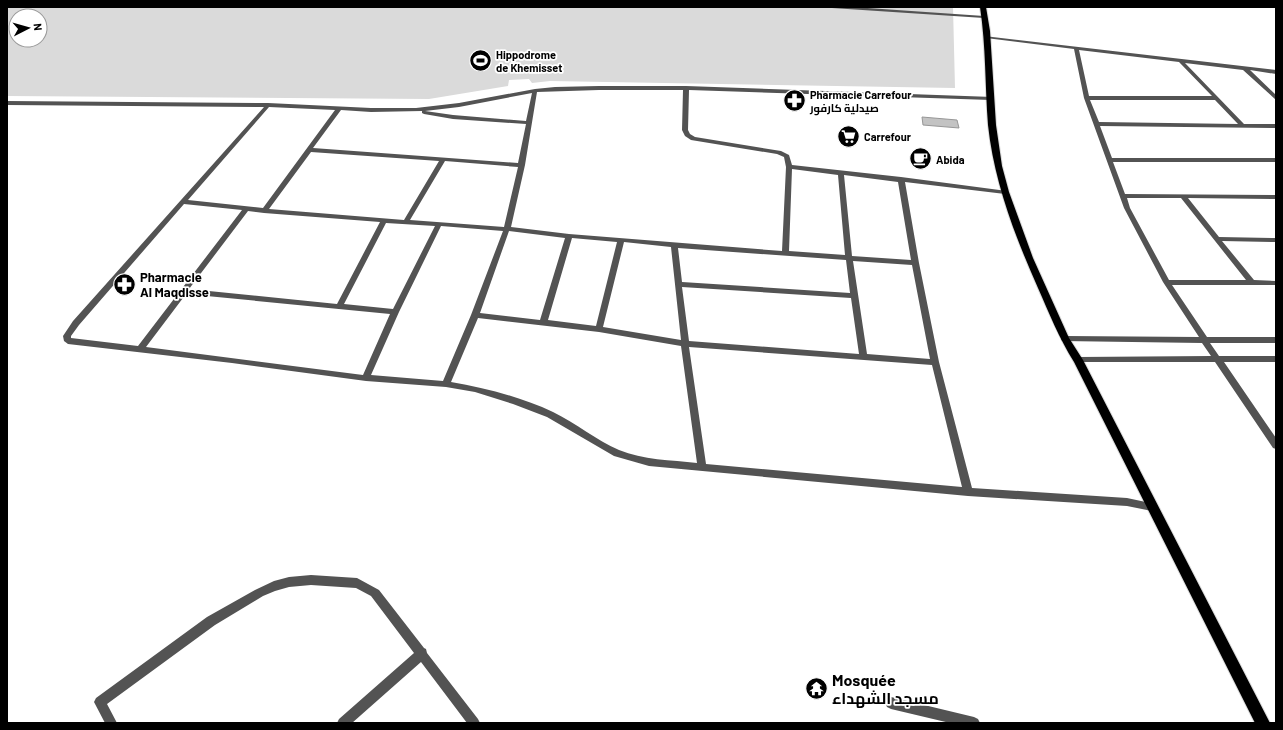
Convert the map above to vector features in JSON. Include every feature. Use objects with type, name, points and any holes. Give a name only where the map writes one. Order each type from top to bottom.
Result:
[{"type":"main road","points":[[984,12],[994,141],[998,166],[1005,192],[1029,258],[1065,339],[1078,360],[1262,723]]},
{"type":"street","points":[[832,7],[984,12]]},
{"type":"street","points":[[986,38],[1276,72]]},
{"type":"street","points":[[1076,48],[1087,98],[1127,208],[1167,282],[1217,359],[1276,445]]},
{"type":"street","points":[[1180,60],[1243,126]]},
{"type":"street","points":[[1244,68],[1276,98]]},
{"type":"street","points":[[7,103],[268,105],[339,109],[416,110],[535,91],[571,88],[686,88],[991,98]]},
{"type":"street","points":[[686,88],[685,130],[687,135],[694,139],[784,153],[789,158],[785,253]]},
{"type":"street","points":[[446,384],[475,315],[507,229],[522,165],[535,91]]},
{"type":"street","points":[[1087,98],[1216,98]]},
{"type":"street","points":[[268,105],[76,323],[66,339],[75,343],[140,349],[366,378],[446,384],[476,389],[515,401],[550,415],[626,457],[668,465],[968,492],[1126,502],[1152,507]]},
{"type":"street","points":[[264,211],[339,109]]},
{"type":"street","points":[[416,110],[453,117],[529,123]]},
{"type":"street","points":[[1096,124],[1276,126]]},
{"type":"street","points":[[310,150],[522,165]]},
{"type":"street","points":[[406,222],[443,160]]},
{"type":"street","points":[[1110,160],[1275,161]]},
{"type":"street","points":[[789,167],[1005,192]]},
{"type":"street","points":[[841,172],[854,296],[863,356]]},
{"type":"street","points":[[901,179],[915,263],[935,362],[968,492]]},
{"type":"street","points":[[1122,196],[1276,196]]},
{"type":"street","points":[[1183,197],[1252,283]]},
{"type":"street","points":[[183,202],[264,211],[507,229],[674,246],[915,263]]},
{"type":"street","points":[[140,349],[246,209]]},
{"type":"street","points":[[339,306],[384,221]]},
{"type":"street","points":[[366,378],[395,312],[439,224]]},
{"type":"street","points":[[543,323],[569,236]]},
{"type":"street","points":[[1217,239],[1276,240]]},
{"type":"street","points":[[599,328],[621,240]]},
{"type":"street","points":[[674,246],[685,344],[702,467]]},
{"type":"street","points":[[1167,282],[1276,283]]},
{"type":"street","points":[[678,284],[854,296]]},
{"type":"street","points":[[183,291],[395,312]]},
{"type":"street","points":[[475,315],[599,328],[685,344],[935,362]]},
{"type":"street","points":[[1065,339],[1276,340]]},
{"type":"street","points":[[1078,360],[1276,359]]},
{"type":"street","points":[[111,723],[100,702],[211,621],[260,592],[274,586],[289,582],[311,580],[357,583],[366,587],[381,599],[474,723]]},
{"type":"street","points":[[342,723],[422,653]]},
{"type":"street","points":[[891,703],[974,723]]},
{"type":"shaded area","name":"Hippodrome de Khemisset","points":[[7,7],[953,7],[955,88],[550,81],[532,83],[529,79],[509,80],[508,86],[429,99],[7,96]]},
{"type":"building","points":[[922,117],[957,120],[959,128],[923,125]]},
{"type":"place","name":"Hippodrome de Khemisset","points":[[481,60]]},
{"type":"place","name":"Pharmacie Carrefour صيدلية كارفور","points":[[794,100]]},
{"type":"place","name":"Carrefour","points":[[848,136]]},
{"type":"place","name":"Abida","points":[[920,159]]},
{"type":"place","name":"Pharmacie Al Maqdisse","points":[[125,284]]},
{"type":"place","name":"Mosquée مسجد الشهداء","points":[[817,688]]}]
